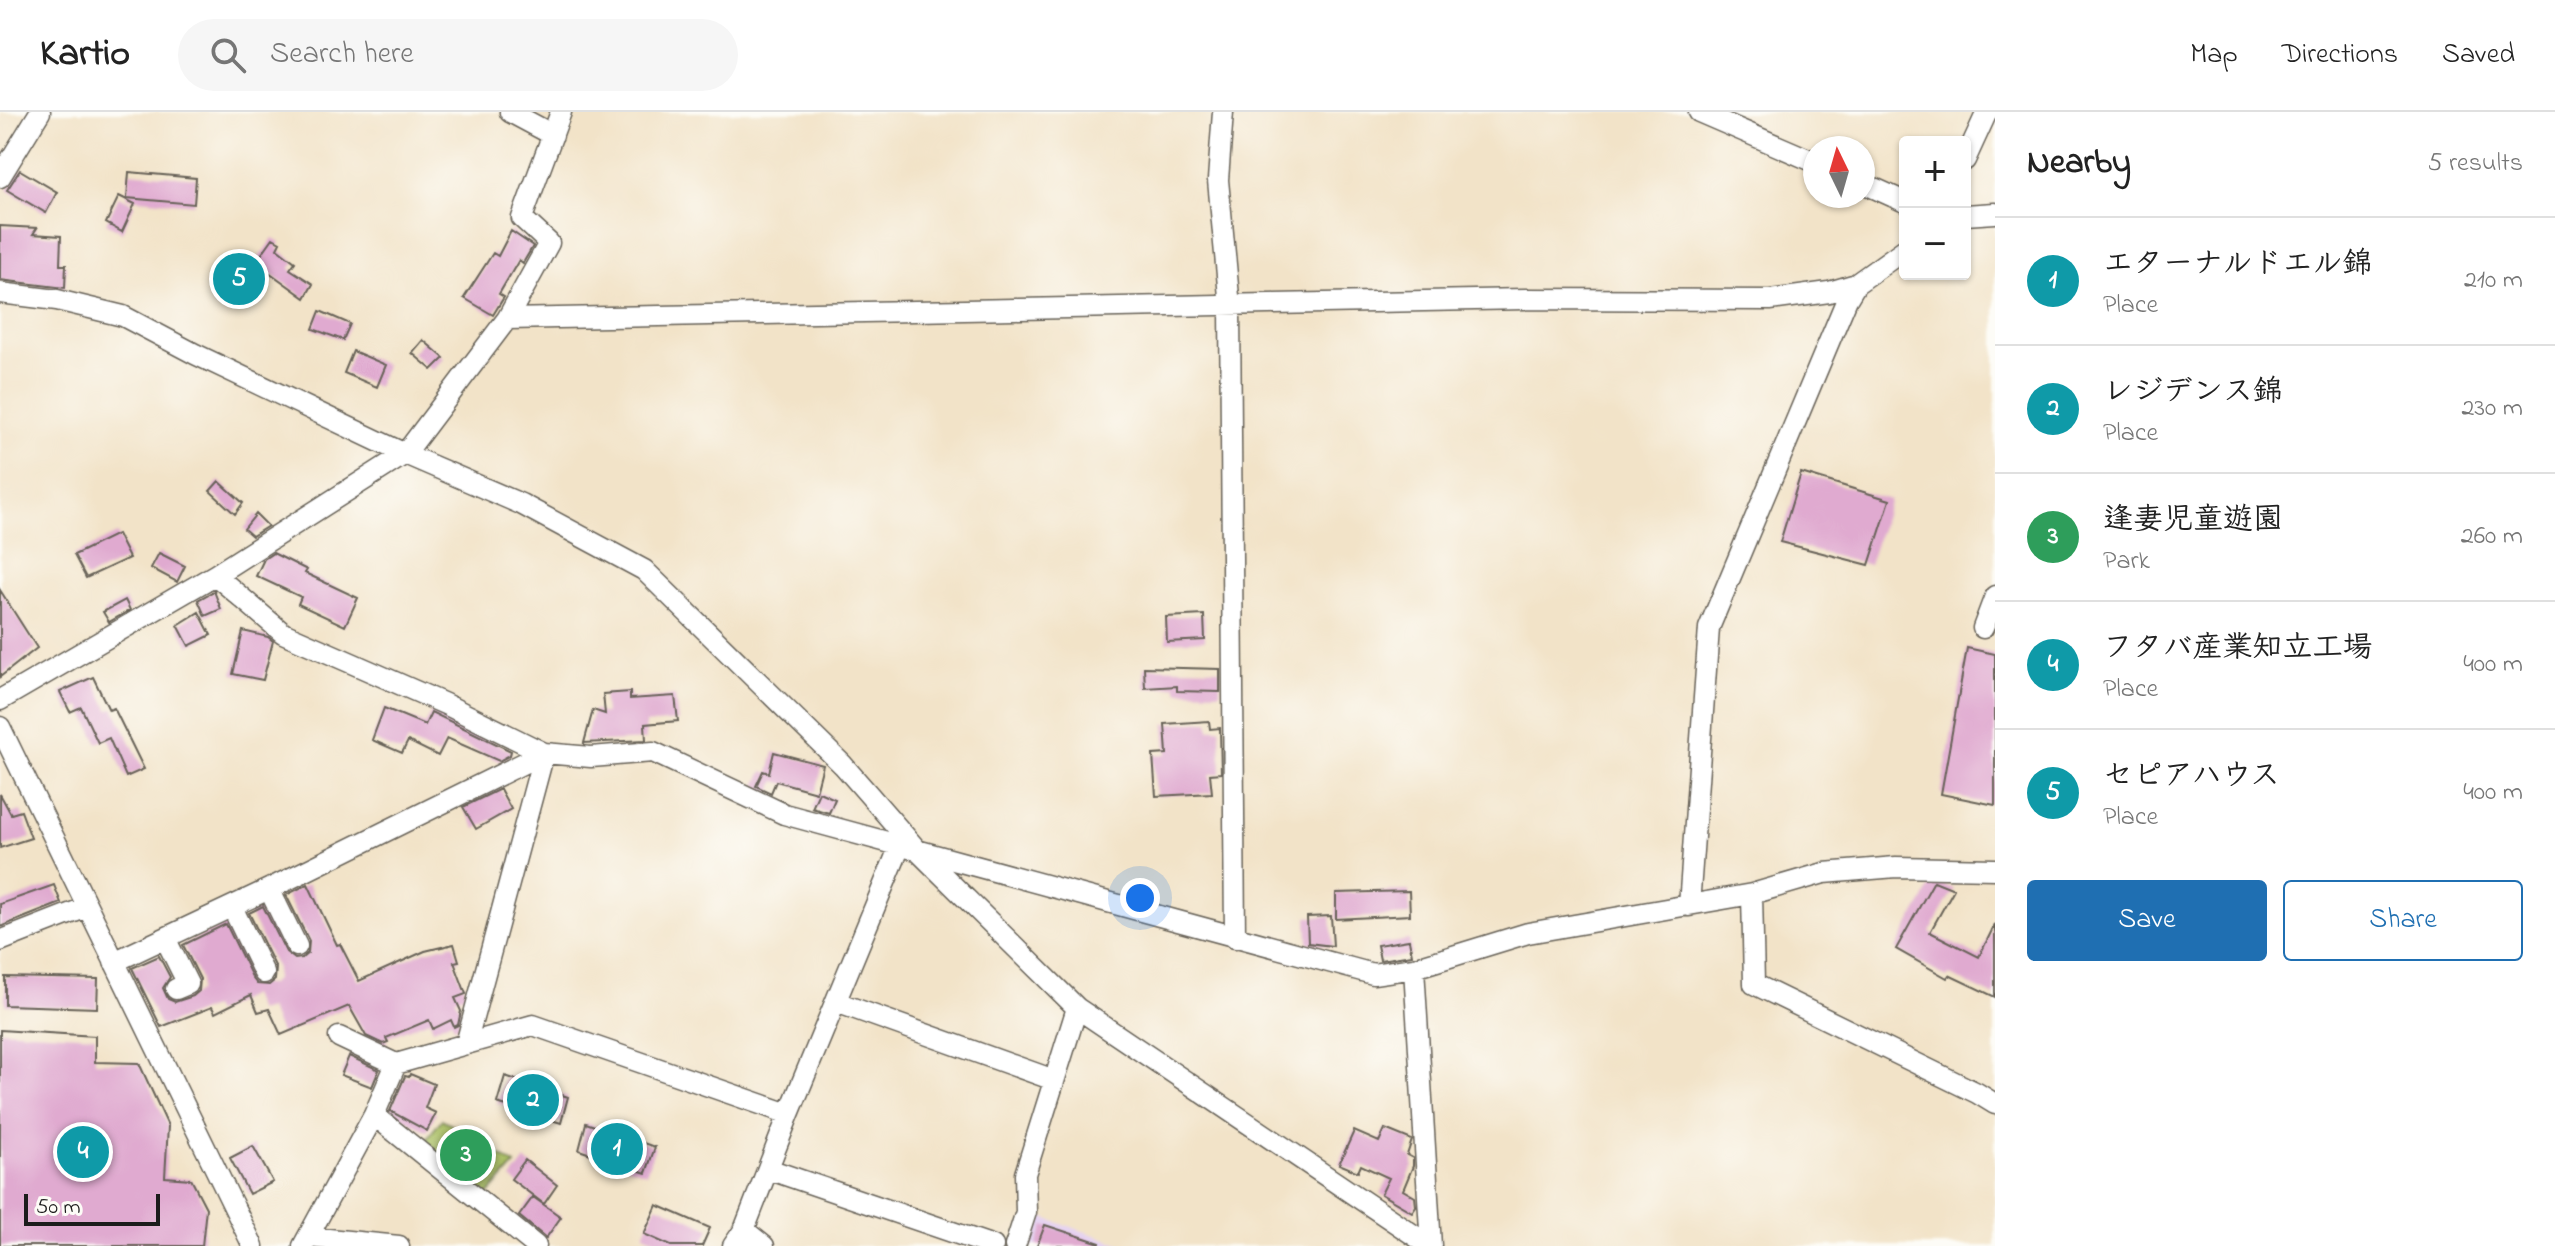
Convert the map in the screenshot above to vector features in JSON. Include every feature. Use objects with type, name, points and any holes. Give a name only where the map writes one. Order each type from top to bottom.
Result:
[{"type":"street","points":[[0,176],[40,112]]},
{"type":"street","points":[[510,112],[553,135]]},
{"type":"street","points":[[0,700],[215,575],[405,454],[507,319],[549,243],[522,218],[561,112]]},
{"type":"street","points":[[1223,112],[1218,180],[1230,307],[1235,938]]},
{"type":"street","points":[[1699,112],[1803,157]]},
{"type":"street","points":[[1971,147],[1987,112]]},
{"type":"street","points":[[1875,188],[1899,199]]},
{"type":"street","points":[[1971,215],[1995,213]]},
{"type":"street","points":[[507,319],[1525,299],[1770,300],[1829,292],[1856,284],[1899,253]]},
{"type":"street","points":[[1689,906],[1709,628],[1856,284]]},
{"type":"street","points":[[0,293],[57,300],[123,316],[195,354],[405,454],[521,504],[644,570],[843,765],[909,848],[1077,1008],[1430,1246]]},
{"type":"street","points":[[215,575],[283,633],[445,704],[544,753],[591,757],[653,752],[784,814],[1373,974],[1414,968],[1528,933],[1752,894],[1824,873],[1896,867],[1995,869]]},
{"type":"street","points":[[1983,628],[1995,596]]},
{"type":"street","points":[[0,727],[253,1246]]},
{"type":"street","points":[[114,962],[544,753]]},
{"type":"street","points":[[466,1044],[544,753]]},
{"type":"street","points":[[764,1246],[738,1238],[836,1002],[909,848]]},
{"type":"street","points":[[269,889],[297,946]]},
{"type":"street","points":[[1752,894],[1754,984],[1995,1104]]},
{"type":"street","points":[[0,941],[87,907]]},
{"type":"street","points":[[232,907],[264,973]]},
{"type":"street","points":[[165,938],[188,984],[176,989]]},
{"type":"street","points":[[1414,968],[1430,1246]]},
{"type":"street","points":[[836,1002],[1054,1080]]},
{"type":"street","points":[[1015,1246],[1026,1212],[1025,1174],[1077,1008]]},
{"type":"street","points":[[339,1037],[396,1064],[533,1025],[789,1114]]},
{"type":"street","points":[[396,1064],[374,1115],[306,1242],[399,1246]]},
{"type":"street","points":[[374,1115],[536,1246]]},
{"type":"street","points":[[768,1169],[950,1240],[993,1246]]},
{"type":"shaded area","points":[[1033,1214],[1127,1246],[1021,1246]]},
{"type":"green space","points":[[442,1119],[515,1165],[484,1199],[421,1146]]},
{"type":"building","points":[[20,170],[57,192],[46,213],[7,190]]},
{"type":"building","points":[[129,172],[196,178],[194,204],[127,198]]},
{"type":"building","points":[[119,196],[135,204],[122,232],[106,223]]},
{"type":"building","points":[[0,226],[37,228],[33,234],[61,236],[60,265],[66,265],[65,288],[0,280]]},
{"type":"building","points":[[511,231],[533,246],[523,263],[519,260],[499,294],[504,297],[493,315],[464,298],[493,253],[498,256]]},
{"type":"building","points":[[273,238],[280,242],[277,248],[295,262],[290,269],[313,284],[305,298],[266,270],[252,299],[215,282],[226,257],[251,269]]},
{"type":"building","points":[[320,311],[350,324],[343,340],[313,329]]},
{"type":"building","points":[[423,340],[444,358],[432,370],[412,353]]},
{"type":"building","points":[[353,351],[386,365],[377,387],[344,373]]},
{"type":"building","points":[[1801,473],[1890,500],[1869,565],[1780,542]]},
{"type":"building","points":[[219,481],[243,503],[235,514],[210,491]]},
{"type":"building","points":[[256,514],[268,526],[252,536],[244,529]]},
{"type":"building","points":[[117,534],[129,558],[86,578],[74,555]]},
{"type":"building","points":[[159,553],[185,566],[177,582],[151,568]]},
{"type":"building","points":[[273,553],[307,570],[305,573],[358,598],[345,626],[298,604],[301,597],[256,576],[264,559]]},
{"type":"building","points":[[0,590],[37,648],[0,677]]},
{"type":"building","points":[[214,591],[221,609],[205,616],[198,600]]},
{"type":"building","points":[[125,600],[130,610],[109,622],[103,612]]},
{"type":"building","points":[[199,612],[211,635],[189,646],[178,625]]},
{"type":"building","points":[[1204,615],[1205,640],[1167,642],[1166,617]]},
{"type":"building","points":[[243,631],[273,641],[263,680],[233,674]]},
{"type":"building","points":[[1967,648],[1995,654],[1995,805],[1941,794]]},
{"type":"building","points":[[1144,667],[1220,669],[1220,692],[1177,691],[1177,686],[1145,688]]},
{"type":"building","points":[[93,677],[109,710],[114,708],[144,769],[126,777],[109,738],[98,743],[81,707],[70,712],[60,692]]},
{"type":"building","points":[[630,692],[630,699],[675,696],[678,721],[645,724],[646,740],[584,743],[593,710],[605,714],[603,694]]},
{"type":"building","points":[[384,708],[425,725],[431,712],[511,751],[510,755],[499,761],[447,738],[438,756],[408,741],[402,753],[372,740]]},
{"type":"building","points":[[1209,721],[1210,729],[1220,728],[1221,773],[1210,774],[1212,793],[1156,796],[1153,755],[1167,754],[1165,724]]},
{"type":"building","points":[[774,752],[823,765],[816,792],[776,781],[771,793],[756,786],[763,771],[769,773]]},
{"type":"building","points":[[500,789],[511,809],[476,829],[463,807]]},
{"type":"building","points":[[819,792],[835,799],[829,813],[812,808]]},
{"type":"building","points":[[0,794],[11,814],[21,811],[31,838],[0,848]]},
{"type":"building","points":[[1934,881],[1954,889],[1930,932],[1979,957],[1995,924],[1995,997],[1949,975],[1947,978],[1896,949]]},
{"type":"building","points":[[308,884],[337,945],[340,944],[359,981],[425,951],[454,944],[459,961],[454,962],[466,994],[455,998],[461,1011],[458,1025],[454,1027],[451,1020],[433,1029],[429,1020],[386,1038],[388,1042],[383,1044],[366,1036],[349,1006],[281,1035],[269,1009],[258,1012],[251,995],[215,1013],[212,1007],[161,1027],[132,968],[159,956],[170,977],[163,988],[168,999],[175,1002],[193,996],[199,991],[200,979],[183,945],[226,924],[253,979],[257,984],[269,985],[275,980],[276,968],[249,913],[263,906],[286,952],[295,959],[302,958],[308,953],[309,941],[286,895]]},
{"type":"building","points":[[54,885],[61,903],[0,927],[0,904]]},
{"type":"building","points":[[1409,891],[1410,915],[1336,919],[1336,893]]},
{"type":"building","points":[[1331,916],[1333,946],[1308,943],[1307,917]]},
{"type":"building","points":[[1409,940],[1412,955],[1380,960],[1377,945]]},
{"type":"building","points":[[5,977],[98,979],[97,1008],[5,1005]]},
{"type":"building","points":[[0,1030],[95,1036],[95,1062],[139,1063],[168,1126],[165,1177],[191,1179],[206,1208],[202,1246],[0,1246]]},
{"type":"building","points":[[349,1056],[379,1070],[372,1087],[341,1075]]},
{"type":"building","points":[[410,1074],[434,1084],[425,1108],[436,1113],[427,1131],[390,1111],[405,1076],[409,1077]]},
{"type":"building","points":[[505,1076],[568,1097],[561,1123],[497,1103]]},
{"type":"building","points":[[586,1123],[655,1147],[646,1173],[579,1150]]},
{"type":"building","points":[[1385,1129],[1412,1140],[1407,1155],[1413,1158],[1413,1166],[1403,1190],[1415,1197],[1416,1206],[1412,1212],[1381,1194],[1389,1178],[1361,1165],[1358,1172],[1339,1164],[1354,1131],[1379,1142]]},
{"type":"building","points":[[253,1146],[273,1182],[249,1194],[230,1158]]},
{"type":"building","points":[[525,1160],[557,1185],[544,1204],[511,1179]]},
{"type":"building","points":[[533,1197],[561,1217],[546,1238],[519,1216]]},
{"type":"building","points":[[657,1205],[710,1228],[702,1246],[671,1246],[644,1234]]},
{"type":"building","points":[[1045,1225],[1100,1243],[1099,1246],[1037,1246]]},
{"type":"place","name":"セピアハウス","points":[[239,279]]},
{"type":"place","name":"レジデンス錦","points":[[533,1100]]},
{"type":"place","name":"エターナルドエル錦","points":[[617,1149]]},
{"type":"place","name":"フタバ産業知立工場","points":[[83,1152]]},
{"type":"place","name":"逢妻児童遊園","points":[[466,1155]]}]
